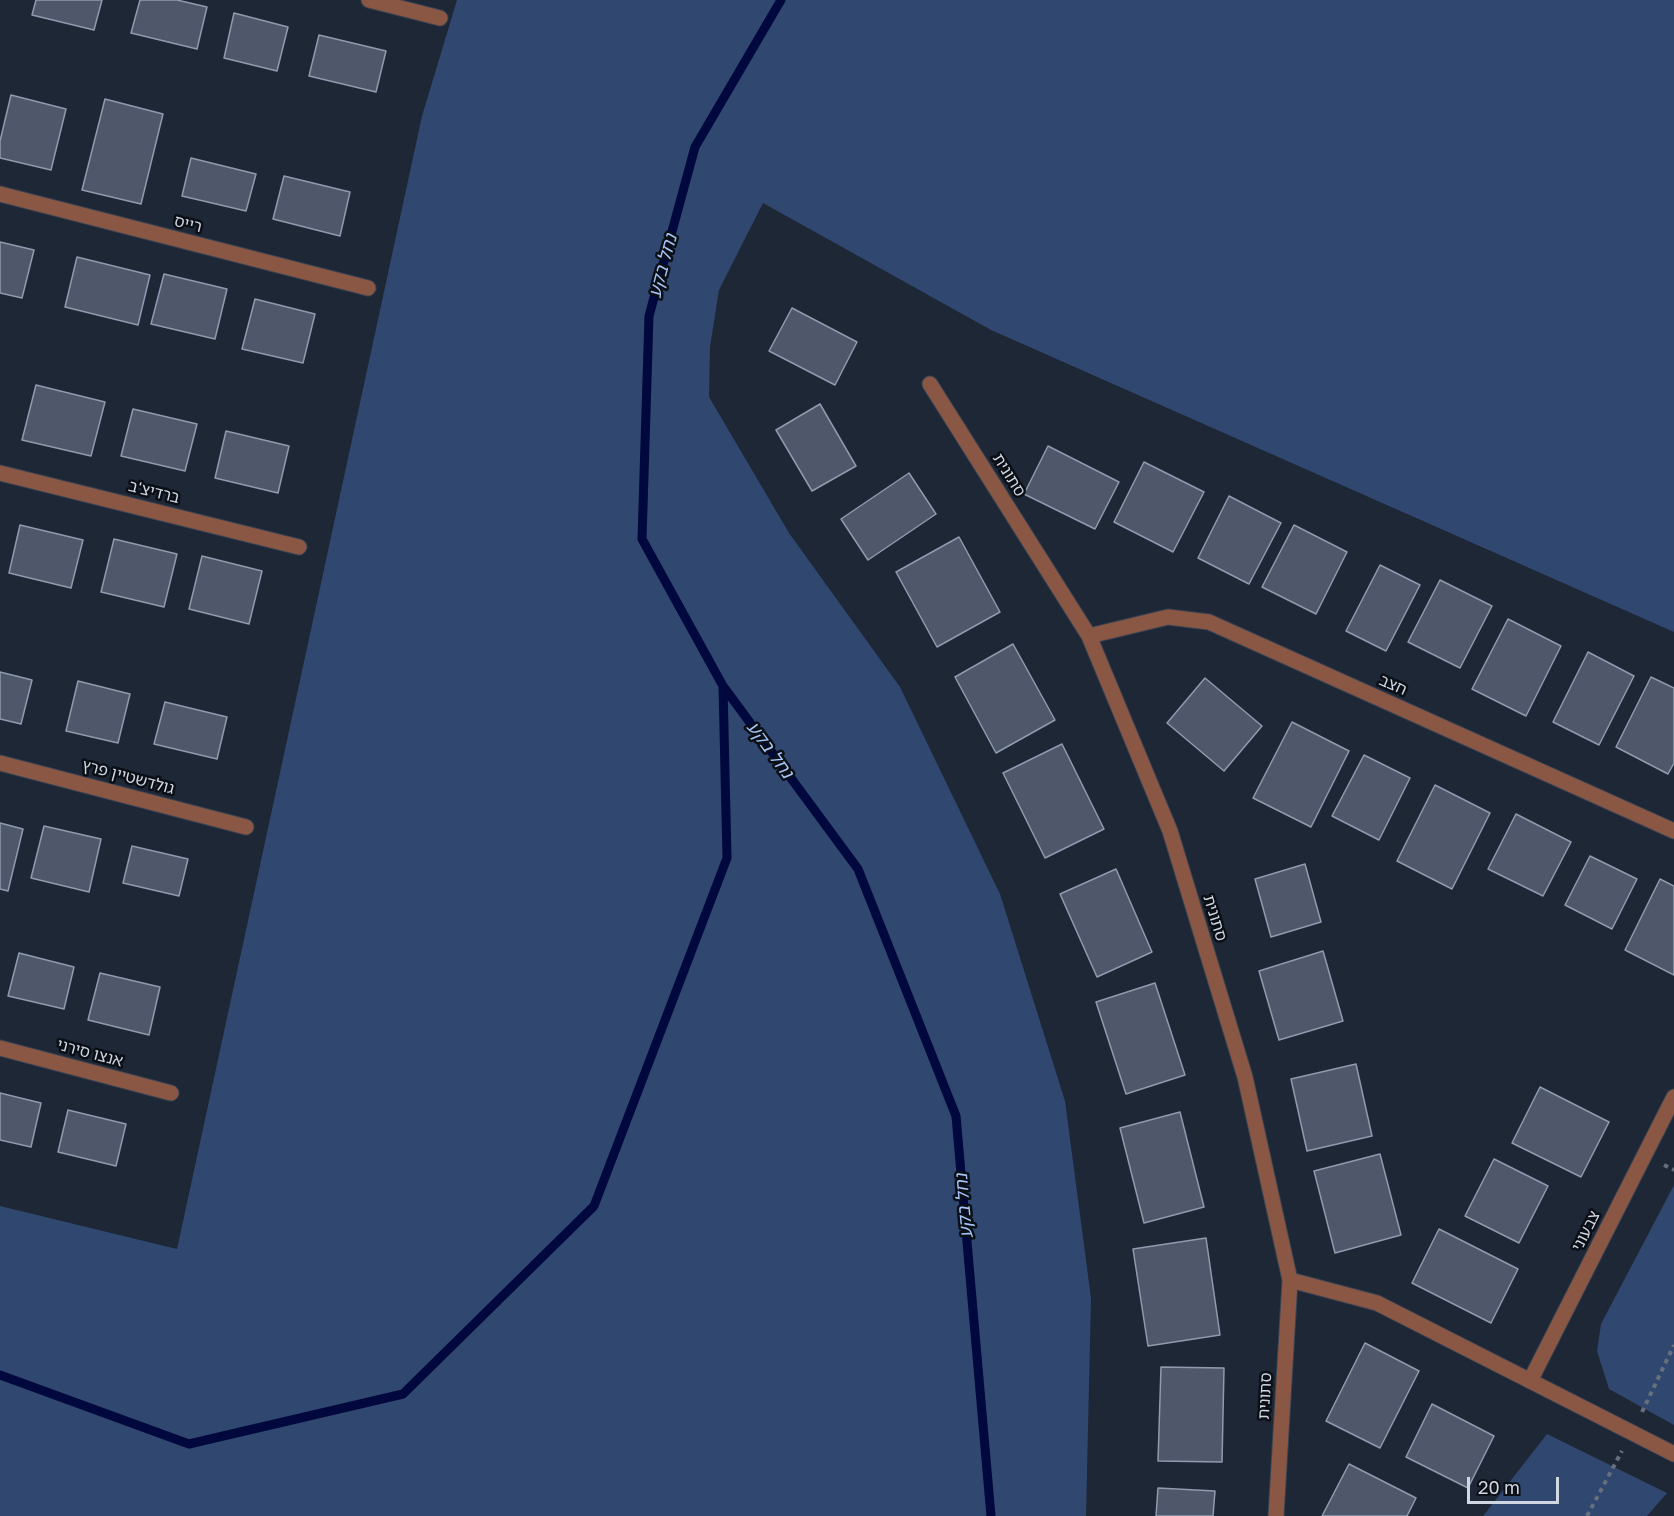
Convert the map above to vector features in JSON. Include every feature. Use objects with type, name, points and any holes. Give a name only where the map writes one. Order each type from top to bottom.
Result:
[{"type":"street","points":[[369,0],[440,18]]},
{"type":"street","name":"רייס","points":[[0,194],[368,288]]},
{"type":"street","name":"סתונית","points":[[930,384],[1089,636],[1170,831],[1245,1077],[1290,1280],[1276,1516]]},
{"type":"street","name":"ברדיצ'ב","points":[[0,473],[299,547]]},
{"type":"street","name":"חצב","points":[[1089,636],[1168,617],[1209,622],[1674,831]]},
{"type":"street","name":"גולדשטיין פרץ","points":[[0,763],[246,827]]},
{"type":"street","name":"אנצו סירני","points":[[0,1048],[171,1093]]},
{"type":"street","name":"צבעוני","points":[[1530,1381],[1674,1097]]},
{"type":"street","points":[[1290,1280],[1377,1303],[1674,1454]]},
{"type":"shaded area","points":[[457,0],[1674,0],[1674,632],[991,330],[763,203],[719,290],[710,347],[709,397],[789,533],[900,687],[1000,894],[1065,1101],[1091,1298],[1086,1516],[0,1516],[0,1206],[177,1249],[422,116]]},
{"type":"shaded area","points":[[1674,1185],[1674,1425],[1609,1389],[1597,1351],[1601,1324]]},
{"type":"shaded area","points":[[1547,1434],[1667,1493],[1647,1516],[1483,1516]]},
{"type":"building","points":[[36,0],[102,0],[94,30],[32,15]]},
{"type":"building","points":[[140,0],[177,0],[207,7],[197,49],[131,33]]},
{"type":"building","points":[[234,13],[288,27],[277,71],[224,58]]},
{"type":"building","points":[[319,35],[386,51],[376,92],[309,76]]},
{"type":"building","points":[[11,95],[66,109],[51,170],[0,158],[0,141]]},
{"type":"building","points":[[105,99],[163,114],[141,204],[82,190]]},
{"type":"building","points":[[191,158],[256,174],[246,211],[182,196]]},
{"type":"building","points":[[284,176],[350,192],[340,236],[273,219]]},
{"type":"building","points":[[0,242],[34,250],[22,298],[0,293]]},
{"type":"building","points":[[77,257],[150,275],[138,325],[65,307]]},
{"type":"building","points":[[164,274],[227,289],[215,339],[151,324]]},
{"type":"building","points":[[255,299],[315,314],[303,363],[242,349]]},
{"type":"building","points":[[792,308],[857,342],[835,385],[769,351]]},
{"type":"building","points":[[36,385],[105,402],[91,456],[22,440]]},
{"type":"building","points":[[820,404],[856,466],[812,491],[776,430]]},
{"type":"building","points":[[133,409],[197,424],[185,471],[121,456]]},
{"type":"building","points":[[226,431],[289,446],[278,493],[215,478]]},
{"type":"building","points":[[1048,446],[1119,482],[1095,529],[1024,494]]},
{"type":"building","points":[[1144,462],[1204,492],[1173,552],[1114,522]]},
{"type":"building","points":[[909,473],[936,514],[868,560],[841,519]]},
{"type":"building","points":[[1229,496],[1281,523],[1249,584],[1198,558]]},
{"type":"building","points":[[20,525],[83,540],[71,588],[9,573]]},
{"type":"building","points":[[1294,525],[1347,552],[1316,614],[1262,587]]},
{"type":"building","points":[[959,537],[1000,612],[937,647],[896,572]]},
{"type":"building","points":[[114,539],[177,554],[164,607],[101,592]]},
{"type":"building","points":[[202,556],[262,571],[249,624],[189,609]]},
{"type":"building","points":[[1380,565],[1420,585],[1386,651],[1346,631]]},
{"type":"building","points":[[1440,580],[1492,606],[1460,668],[1408,642]]},
{"type":"building","points":[[1508,619],[1561,646],[1526,716],[1472,689]]},
{"type":"building","points":[[1013,644],[1055,720],[996,753],[955,677]]},
{"type":"building","points":[[1588,652],[1634,676],[1599,745],[1553,722]]},
{"type":"building","points":[[0,672],[32,680],[21,724],[0,719]]},
{"type":"building","points":[[1651,677],[1674,688],[1674,763],[1668,774],[1616,747]]},
{"type":"building","points":[[1205,678],[1262,726],[1224,771],[1167,723]]},
{"type":"building","points":[[78,681],[130,694],[118,743],[66,731]]},
{"type":"building","points":[[165,702],[227,717],[217,759],[154,744]]},
{"type":"building","points":[[1292,722],[1349,751],[1311,827],[1253,798]]},
{"type":"building","points":[[1062,744],[1104,829],[1045,858],[1003,773]]},
{"type":"building","points":[[1364,755],[1410,778],[1379,840],[1332,816]]},
{"type":"building","points":[[1435,785],[1490,813],[1452,889],[1397,861]]},
{"type":"building","points":[[1516,814],[1571,842],[1543,896],[1488,869]]},
{"type":"building","points":[[0,823],[23,829],[8,891],[0,889]]},
{"type":"building","points":[[44,826],[101,839],[89,892],[31,878]]},
{"type":"building","points":[[132,846],[188,859],[179,896],[123,883]]},
{"type":"building","points":[[1590,856],[1637,879],[1612,929],[1565,905]]},
{"type":"building","points":[[1305,864],[1321,922],[1271,937],[1255,879]]},
{"type":"building","points":[[1116,869],[1152,952],[1097,977],[1060,894]]},
{"type":"building","points":[[1660,879],[1674,886],[1674,975],[1625,950]]},
{"type":"building","points":[[1323,951],[1343,1021],[1279,1040],[1259,971]]},
{"type":"building","points":[[19,953],[74,967],[64,1009],[8,996]]},
{"type":"building","points":[[100,973],[160,987],[149,1035],[88,1020]]},
{"type":"building","points":[[1155,983],[1185,1075],[1126,1094],[1096,1002]]},
{"type":"building","points":[[1356,1064],[1372,1136],[1307,1151],[1291,1079]]},
{"type":"building","points":[[1540,1087],[1609,1122],[1581,1177],[1512,1143]]},
{"type":"building","points":[[0,1093],[41,1103],[31,1147],[0,1140]]},
{"type":"building","points":[[68,1110],[126,1124],[116,1166],[58,1152]]},
{"type":"building","points":[[1180,1112],[1204,1207],[1144,1223],[1120,1128]]},
{"type":"building","points":[[1380,1154],[1401,1235],[1335,1253],[1314,1171]]},
{"type":"building","points":[[1494,1159],[1548,1186],[1519,1243],[1465,1216]]},
{"type":"building","points":[[1439,1229],[1518,1269],[1491,1323],[1412,1283]]},
{"type":"building","points":[[1206,1238],[1220,1335],[1148,1346],[1133,1249]]},
{"type":"building","points":[[1365,1343],[1419,1371],[1380,1448],[1326,1421]]},
{"type":"building","points":[[1161,1367],[1224,1368],[1222,1462],[1158,1461]]},
{"type":"building","points":[[1432,1404],[1494,1436],[1468,1488],[1406,1457]]},
{"type":"building","points":[[1349,1464],[1416,1498],[1407,1516],[1322,1516]]},
{"type":"building","points":[[1158,1488],[1215,1491],[1213,1516],[1156,1516]]},
{"type":"waterway","name":"נחל בקע","points":[[781,0],[695,147],[649,316],[642,539],[723,686],[858,869],[956,1116],[991,1516]]},
{"type":"waterway","points":[[0,1375],[189,1444],[403,1394],[594,1206],[727,858],[723,686]]}]
